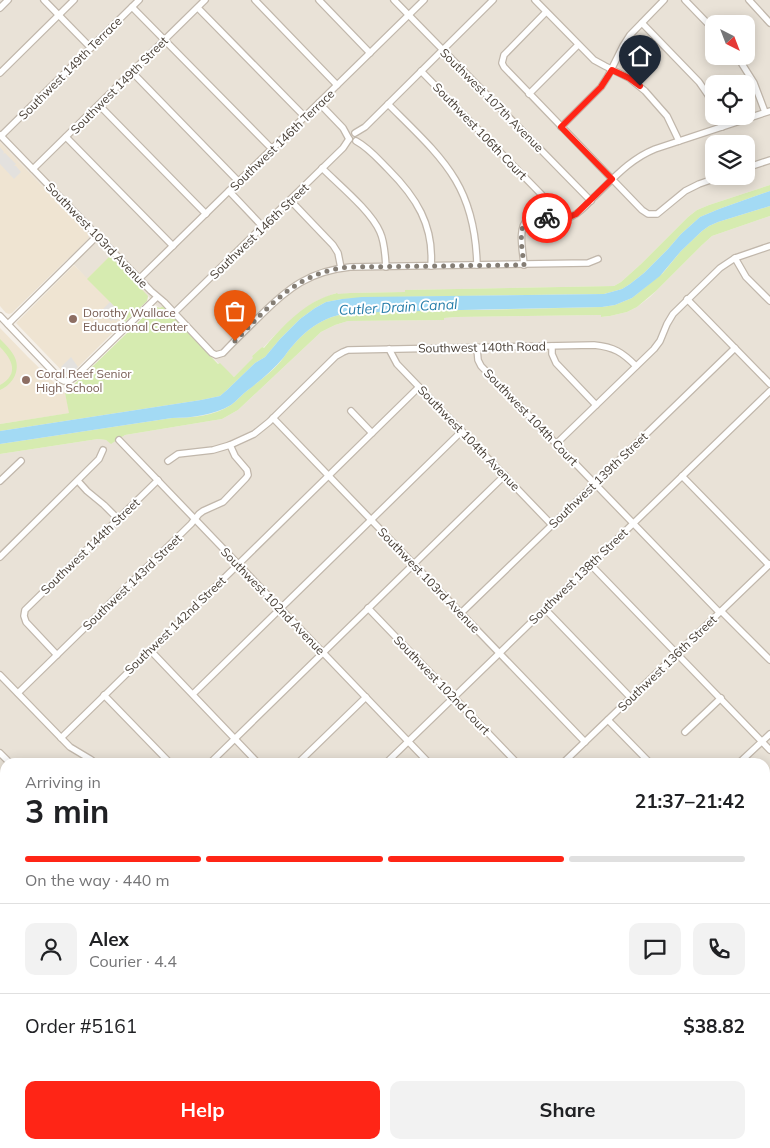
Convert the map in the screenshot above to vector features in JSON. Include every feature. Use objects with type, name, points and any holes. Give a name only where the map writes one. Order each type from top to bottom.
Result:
[{"type":"street","points":[[0,8],[8,0]]},
{"type":"street","points":[[44,0],[91,48]]},
{"type":"street","points":[[0,72],[74,0]]},
{"type":"street","name":"Southwest 149th Terrace","points":[[1,136],[139,0]]},
{"type":"street","name":"Southwest 149th Street","points":[[33,170],[205,0]]},
{"type":"street","points":[[255,0],[337,85]]},
{"type":"street","points":[[319,0],[370,52]]},
{"type":"street","name":"Southwest 107th Avenue","points":[[394,0],[591,200]]},
{"type":"street","name":"Southwest 146th Terrace","points":[[139,279],[424,0]]},
{"type":"street","points":[[354,137],[492,0]]},
{"type":"street","points":[[534,0],[594,60],[635,82],[669,119],[679,141]]},
{"type":"street","points":[[561,127],[601,87],[630,35],[664,0]]},
{"type":"street","points":[[685,0],[705,21]]},
{"type":"street","points":[[749,0],[770,23]]},
{"type":"street","points":[[132,7],[272,149]]},
{"type":"street","points":[[198,8],[305,117]]},
{"type":"street","points":[[546,12],[506,52],[502,62],[506,71],[648,214],[655,215],[685,191],[705,182]]},
{"type":"street","points":[[642,22],[705,91]]},
{"type":"street","points":[[529,94],[578,45]]},
{"type":"street","points":[[524,265],[521,231],[525,221],[530,218],[567,218],[573,216],[628,164],[641,155],[768,112],[743,65]]},
{"type":"street","name":"Southwest 106th Court","points":[[421,71],[544,197],[549,218]]},
{"type":"street","points":[[132,72],[239,182]]},
{"type":"street","points":[[319,103],[406,188],[419,208],[428,232],[431,266]]},
{"type":"street","points":[[388,104],[438,154],[456,179],[469,207],[473,222],[476,235],[477,265]]},
{"type":"street","points":[[99,105],[206,214]]},
{"type":"street","name":"Southwest 103rd Avenue","points":[[1,136],[139,279],[216,355],[223,353],[272,304],[293,286],[315,275],[341,268]]},
{"type":"street","points":[[66,137],[173,246]]},
{"type":"street","name":"Southwest 146th Street","points":[[174,313],[354,137]]},
{"type":"street","points":[[755,165],[770,160]]},
{"type":"street","points":[[322,168],[375,223],[383,242],[386,267]]},
{"type":"street","points":[[229,191],[263,227]]},
{"type":"street","points":[[290,200],[333,245],[338,253],[341,268],[588,263],[598,259]]},
{"type":"street","points":[[8,324],[97,236]]},
{"type":"street","points":[[557,443],[657,346],[670,319],[687,299],[720,268],[735,258],[770,246]]},
{"type":"street","points":[[735,258],[746,277],[770,301]]},
{"type":"street","points":[[0,316],[60,379],[67,382],[72,380],[157,297]]},
{"type":"street","points":[[687,299],[770,384]]},
{"type":"street","name":"Southwest 140th Road","points":[[389,349],[594,345],[613,348],[625,355],[636,366]]},
{"type":"street","points":[[552,346],[552,354],[556,363],[596,405]]},
{"type":"street","name":"Southwest 104th Court","points":[[477,348],[478,360],[481,366],[633,523],[770,660]]},
{"type":"street","name":"Southwest 139th Street","points":[[461,613],[734,348]]},
{"type":"street","points":[[168,461],[178,454],[213,450],[230,445],[257,432],[341,353],[353,350],[389,349]]},
{"type":"street","name":"Southwest 104th Avenue","points":[[389,349],[397,364],[552,524]]},
{"type":"street","name":"Southwest 142nd Street","points":[[61,738],[419,387]]},
{"type":"street","name":"Southwest 138th Street","points":[[391,758],[770,390]]},
{"type":"street","points":[[351,411],[372,433]]},
{"type":"street","name":"Southwest 103rd Avenue","points":[[273,418],[585,742]]},
{"type":"street","points":[[192,694],[462,431]]},
{"type":"street","name":"Southwest 102nd Avenue","points":[[120,440],[424,758]]},
{"type":"street","name":"Southwest 143rd Street","points":[[18,693],[199,514],[222,502],[243,483],[247,476],[246,469],[235,456],[230,445]]},
{"type":"street","points":[[0,557],[99,460],[103,450]]},
{"type":"street","points":[[0,481],[21,461]]},
{"type":"street","points":[[214,758],[505,475]]},
{"type":"street","points":[[682,476],[769,566]]},
{"type":"street","name":"Southwest 144th Street","points":[[57,655],[24,618],[28,607],[158,480]]},
{"type":"street","points":[[78,481],[118,519]]},
{"type":"street","points":[[591,565],[770,750]]},
{"type":"street","name":"Southwest 136th Street","points":[[568,758],[769,566]]},
{"type":"street","name":"Southwest 102nd Court","points":[[368,608],[512,758]]},
{"type":"street","points":[[545,609],[631,698]]},
{"type":"street","points":[[150,650],[253,758]]},
{"type":"street","points":[[0,675],[70,747],[88,758]]},
{"type":"street","points":[[104,695],[165,758]]},
{"type":"street","points":[[303,758],[366,697]]},
{"type":"street","points":[[685,732],[721,698]]},
{"type":"street","points":[[608,720],[645,758]]},
{"type":"street","points":[[744,758],[770,734]]},
{"type":"shaded area","points":[[0,0],[770,0],[770,185],[697,210],[641,264],[614,286],[406,290],[405,292],[337,295],[336,293],[314,302],[292,319],[263,348],[252,356],[254,358],[234,377],[163,306],[160,308],[157,306],[111,256],[87,279],[68,258],[87,239],[88,233],[0,142]]},
{"type":"shaded area","points":[[0,142],[89,235],[87,240],[9,314],[0,306]]},
{"type":"shaded area","points":[[0,147],[4,152],[3,154],[5,153],[16,164],[14,166],[21,172],[14,179],[0,164]]},
{"type":"shaded area","points":[[770,216],[770,758],[0,758],[0,454],[98,439],[112,443],[125,435],[222,419],[238,410],[321,332],[348,321],[444,320],[444,318],[456,317],[601,315],[602,317],[627,312],[650,297],[712,236]]},
{"type":"shaded area","name":"Dorothy Wallace Educational Center","points":[[110,256],[146,293],[148,298],[68,377],[16,323],[74,265],[87,278]]},
{"type":"shaded area","points":[[110,302],[122,315],[116,321],[114,319],[111,321],[101,311]]},
{"type":"shaded area","name":"Coral Reef Senior High School","points":[[0,328],[65,393],[70,413],[0,424]]},
{"type":"shaded area","points":[[71,357],[78,367],[69,375],[61,367]]},
{"type":"green space","points":[[770,185],[770,191],[700,217],[644,273],[622,289],[604,294],[393,297],[342,299],[326,302],[300,319],[265,357],[255,363],[220,396],[0,431],[0,424],[69,413],[65,393],[155,306],[160,308],[163,306],[218,364],[220,363],[234,377],[253,358],[252,356],[262,347],[264,348],[294,317],[307,306],[328,296],[337,293],[405,292],[405,290],[614,286],[641,264],[697,210]]},
{"type":"green space","points":[[770,206],[770,216],[712,236],[656,291],[637,307],[627,312],[601,317],[601,315],[456,317],[444,318],[444,320],[348,321],[321,332],[238,410],[222,419],[125,435],[111,444],[106,440],[98,439],[0,454],[0,444],[172,418],[195,417],[217,412],[233,403],[272,371],[305,333],[322,321],[341,314],[448,309],[602,307],[615,305],[632,298],[663,273],[681,251],[709,226]]},
{"type":"green space","points":[[110,256],[148,296],[147,301],[125,322],[119,317],[122,314],[87,279]]},
{"type":"green space","points":[[0,339],[16,359],[17,370],[13,380],[0,390],[0,385],[10,376],[12,366],[8,356],[0,347]]},
{"type":"water","name":"Cutler Drain Canal","points":[[770,191],[770,206],[709,226],[681,251],[660,276],[632,298],[615,305],[602,307],[341,314],[322,321],[305,333],[267,374],[246,392],[233,403],[210,414],[0,444],[0,431],[220,396],[255,363],[265,357],[300,319],[326,302],[362,297],[604,294],[622,289],[644,273],[700,217]]},
{"type":"way so far","points":[[235,341],[287,291],[310,277],[329,270],[350,267],[524,265],[521,231],[523,224],[530,218],[547,218]]},
{"type":"place","name":"Dorothy Wallace Educational Center","points":[[73,319]]},
{"type":"place","name":"Coral Reef Senior High School","points":[[26,380]]},
{"type":"route","points":[[547,218],[571,217],[582,209],[612,179],[561,127],[601,87],[612,70],[640,86]]}]
